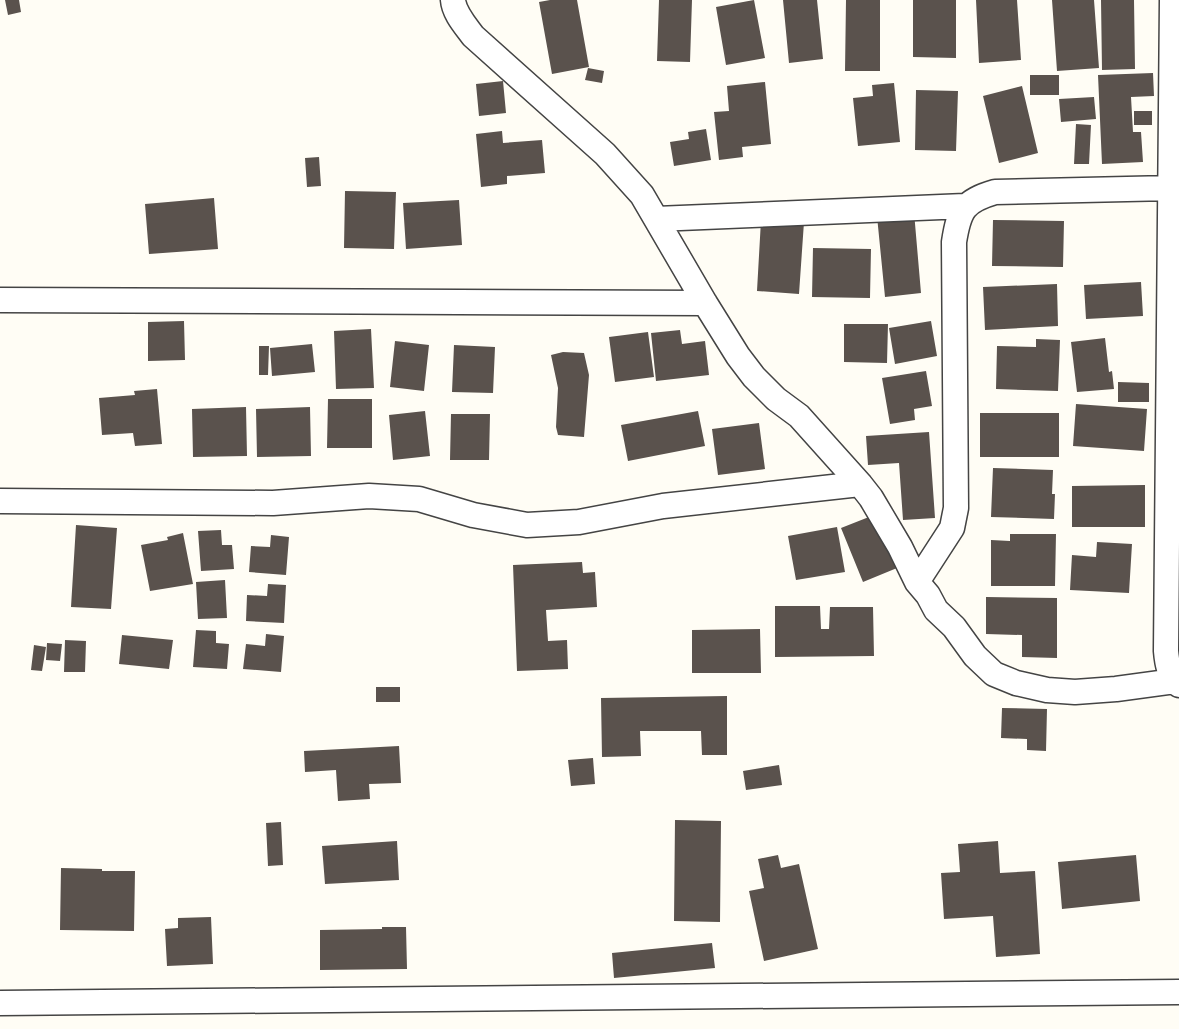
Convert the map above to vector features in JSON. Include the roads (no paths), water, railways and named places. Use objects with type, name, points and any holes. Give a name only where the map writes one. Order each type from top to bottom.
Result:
[{"type":"street","points":[[453,0],[462,21],[473,36],[605,154],[642,195],[738,356],[754,377],[776,399],[799,416],[860,484],[900,547],[917,582],[936,610],[954,627],[975,656],[994,674],[1016,683],[1047,690],[1075,692],[1177,683],[1168,666],[1166,651],[1172,0]]},
{"type":"street","points":[[917,582],[952,528],[956,508],[954,242],[957,222],[965,206],[980,196],[995,192],[1171,188]]},
{"type":"street","points":[[656,219],[965,206]]},
{"type":"street","points":[[0,300],[705,303]]},
{"type":"street","points":[[0,501],[273,503],[369,496],[419,499],[473,515],[527,525],[579,522],[663,506],[860,484]]},
{"type":"street","points":[[0,1003],[1179,992]]}]
